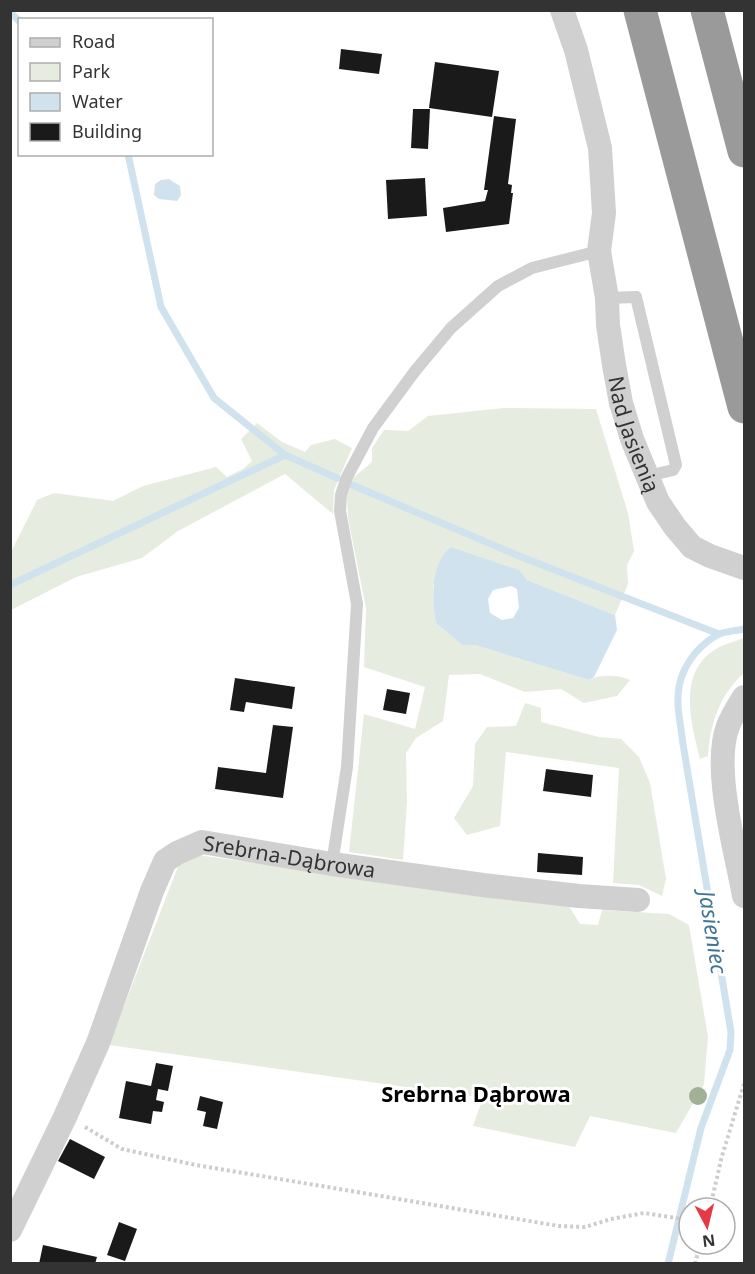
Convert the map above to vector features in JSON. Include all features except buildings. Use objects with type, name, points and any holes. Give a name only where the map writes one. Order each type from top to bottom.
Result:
[{"type":"highway","points":[[640,10],[744,407]]},
{"type":"highway","points":[[707,10],[744,151]]},
{"type":"street","name":"Nad Jasienią","points":[[562,10],[576,50],[600,148],[604,213],[599,251],[607,298],[609,335],[621,403],[632,439],[658,502],[692,547],[744,568]]},
{"type":"street","points":[[744,697],[728,726],[722,764],[727,807],[738,826],[744,896]]},
{"type":"street","name":"Srebrna-Dąbrowa","points":[[10,1230],[98,1043],[152,891],[165,861],[177,853],[202,843],[332,864],[515,889],[638,900]]},
{"type":"lane","points":[[332,864],[347,767],[357,604],[340,511],[341,495],[347,477],[373,428],[415,371],[458,321],[498,286],[532,268],[599,251]]},
{"type":"lane","points":[[607,298],[636,297],[676,465],[673,470],[648,476]]},
{"type":"path","points":[[713,1196],[722,1156],[744,1084]]},
{"type":"path","points":[[65,1117],[122,1149],[196,1165],[559,1226],[585,1227],[644,1212],[677,1217]]},
{"type":"green space","points":[[504,408],[596,409],[628,513],[634,551],[627,565],[628,584],[615,615],[527,580],[518,570],[451,547],[433,586],[436,623],[462,645],[475,645],[589,680],[610,676],[630,680],[617,696],[584,703],[561,689],[525,692],[480,674],[449,675],[443,721],[416,738],[406,753],[407,802],[403,860],[349,852],[364,714],[415,729],[425,687],[364,667],[366,608],[348,518],[347,496],[353,478],[372,462],[372,448],[384,430],[408,431],[428,416]]},
{"type":"green space","points":[[257,423],[282,442],[305,452],[311,445],[335,439],[352,448],[334,490],[333,514],[285,474],[178,531],[142,558],[76,577],[11,610],[11,552],[37,500],[54,493],[113,501],[143,486],[216,467],[227,477],[243,469],[252,461],[241,439]]},
{"type":"green space","points":[[744,638],[744,673],[722,701],[711,733],[708,756],[700,759],[691,717],[691,689],[694,676],[700,664],[710,653]]},
{"type":"green space","points":[[525,703],[541,708],[541,722],[599,737],[621,739],[639,757],[650,783],[666,879],[662,896],[639,885],[613,883],[619,768],[506,752],[500,826],[467,835],[454,818],[473,786],[475,744],[487,727],[516,726]]},
{"type":"green space","points":[[197,855],[569,906],[580,924],[598,925],[602,910],[669,914],[689,925],[708,1037],[704,1084],[676,1133],[590,1116],[575,1147],[473,1126],[483,1098],[109,1045],[179,864]]},
{"type":"water","points":[[169,179],[180,186],[181,195],[177,201],[159,199],[154,195],[155,184]]},
{"type":"water","points":[[451,547],[519,570],[527,580],[615,615],[617,630],[594,677],[589,680],[475,645],[462,645],[436,623],[434,582],[444,554]],"holes":[[[511,586],[517,589],[519,608],[513,618],[502,620],[490,613],[488,599],[493,590]]]},
{"type":"waterway","points":[[10,12],[18,20]]},
{"type":"waterway","points":[[128,156],[161,307],[214,398],[285,455],[337,478]]},
{"type":"waterway","points":[[10,585],[285,455]]},
{"type":"waterway","points":[[352,485],[524,558],[719,634]]},
{"type":"waterway","name":"Jasieniec","points":[[668,1264],[701,1128],[730,1050],[731,1032],[682,738],[678,707],[679,686],[685,669],[702,646],[717,635],[744,629]]},
{"type":"district","name":"Srebrna Dąbrowa","points":[[476,1093]]}]
